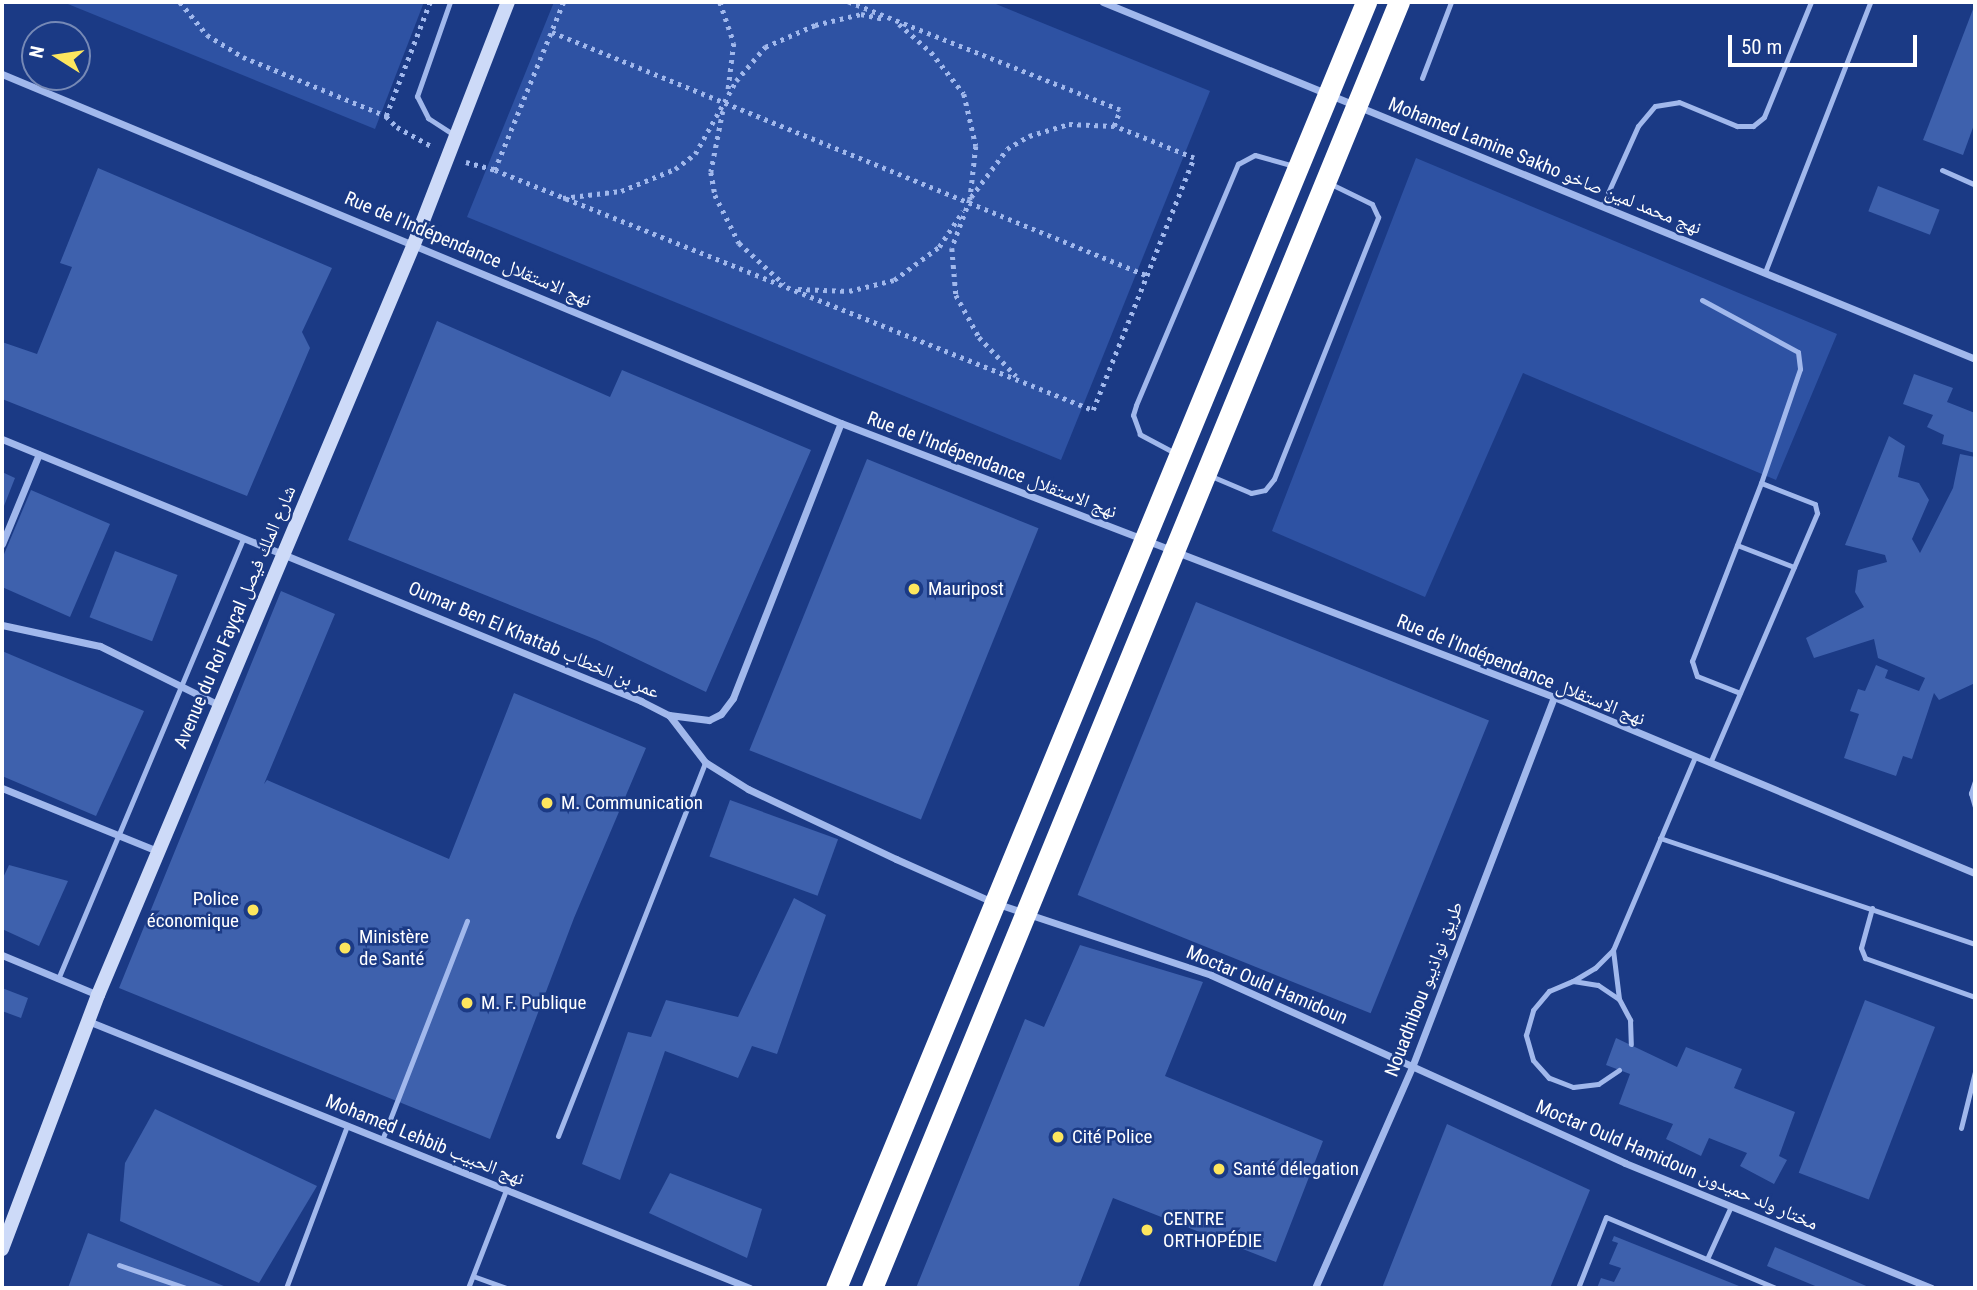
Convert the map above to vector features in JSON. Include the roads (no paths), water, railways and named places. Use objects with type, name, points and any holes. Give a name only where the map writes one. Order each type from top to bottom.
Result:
[{"type":"highway","points":[[836,1288],[1142,540],[1366,2]]},
{"type":"highway","points":[[872,1288],[1208,475],[1399,2]]},
{"type":"street","name":"Avenue du Roi Fayçal شارع الملك فيصل","points":[[3,1239],[98,995],[414,244],[454,135],[509,2]]},
{"type":"street","name":"Mohamed Lamine Sakho نهج محمد لمين صاخو","points":[[1104,2],[1975,359]]},
{"type":"street","name":"Rue de l'Indépendance نهج الاستقلال","points":[[2,75],[841,423],[1554,697],[1975,873]]},
{"type":"street","points":[[669,715],[709,720],[720,714],[733,698],[841,423]]},
{"type":"street","name":"Oumar Ben El Khattab عمر بن الخطاب","points":[[2,439],[281,555],[570,669],[669,715],[705,762],[782,807],[995,903],[1026,913]]},
{"type":"street","points":[[2,544],[39,454]]},
{"type":"street","points":[[2,625],[100,646],[219,705]]},
{"type":"street","name":"Nouadhibou طريق نواذيبو","points":[[1315,1288],[1412,1067],[1554,697]]},
{"type":"street","points":[[2,788],[158,851]]},
{"type":"street","name":"Moctar Ould Hamidoun","points":[[1026,913],[1211,975],[1412,1067]]},
{"type":"street","points":[[2,955],[98,995]]},
{"type":"street","name":"Mohamed Lehbib نهج الحبيب","points":[[88,1021],[750,1288]]},
{"type":"street","name":"Moctar Ould Hamidoun مختار ولد حميدون","points":[[1412,1067],[1731,1206],[1931,1288]]},
{"type":"lane","points":[[450,2],[417,96],[428,118],[454,135]]},
{"type":"lane","points":[[1422,78],[1451,2]]},
{"type":"lane","points":[[1602,206],[1638,126],[1655,106],[1679,102],[1737,126],[1753,126],[1764,117],[1811,2]]},
{"type":"lane","points":[[1765,272],[1870,2]]},
{"type":"lane","points":[[1178,454],[1140,434],[1133,415],[1136,405],[1238,164],[1255,155],[1297,167]]},
{"type":"lane","points":[[1942,170],[1975,185]]},
{"type":"lane","points":[[1208,475],[1251,493],[1265,490],[1275,479],[1378,217],[1373,204],[1326,181]]},
{"type":"lane","points":[[1702,300],[1798,352],[1800,369],[1761,484],[1692,661],[1697,676],[1740,693]]},
{"type":"lane","points":[[1710,763],[1817,513],[1815,504],[1761,484]]},
{"type":"lane","points":[[58,979],[243,539]]},
{"type":"lane","points":[[1737,545],[1794,567]]},
{"type":"lane","points":[[1619,1070],[1598,1084],[1573,1087],[1549,1078],[1533,1060],[1526,1035],[1532,1010],[1549,991],[1595,968],[1613,950],[1695,757]]},
{"type":"lane","points":[[558,1136],[705,762]]},
{"type":"lane","points":[[1975,782],[1971,793],[1975,807]]},
{"type":"lane","points":[[1660,838],[1975,944]]},
{"type":"lane","points":[[1872,908],[1861,948],[1865,958],[1975,997]]},
{"type":"lane","points":[[382,1140],[467,921]]},
{"type":"lane","points":[[1613,950],[1619,999],[1630,1020],[1631,1044]]},
{"type":"lane","points":[[1573,981],[1598,985],[1619,999]]},
{"type":"lane","points":[[1961,1128],[1975,1072]]},
{"type":"lane","points":[[286,1288],[347,1126]]},
{"type":"lane","points":[[468,1288],[506,1190]]},
{"type":"lane","points":[[1707,1259],[1731,1206]]},
{"type":"lane","points":[[1578,1288],[1606,1217],[1776,1288]]},
{"type":"lane","points":[[118,1265],[186,1288]]},
{"type":"lane","points":[[472,1276],[506,1288]]},
{"type":"place","name":"Mauripost","points":[[914,589]]},
{"type":"place","name":"M. Communication","points":[[547,803]]},
{"type":"place","name":"Police économique","points":[[253,910]]},
{"type":"place","name":"Ministère de Santé","points":[[345,948]]},
{"type":"place","name":"M. F. Publique","points":[[467,1003]]},
{"type":"place","name":"Cité Police","points":[[1058,1137]]},
{"type":"place","name":"Santé délegation","points":[[1219,1169]]},
{"type":"place","name":"CENTRE ORTHOPÉDIE","points":[[1147,1230]]}]
